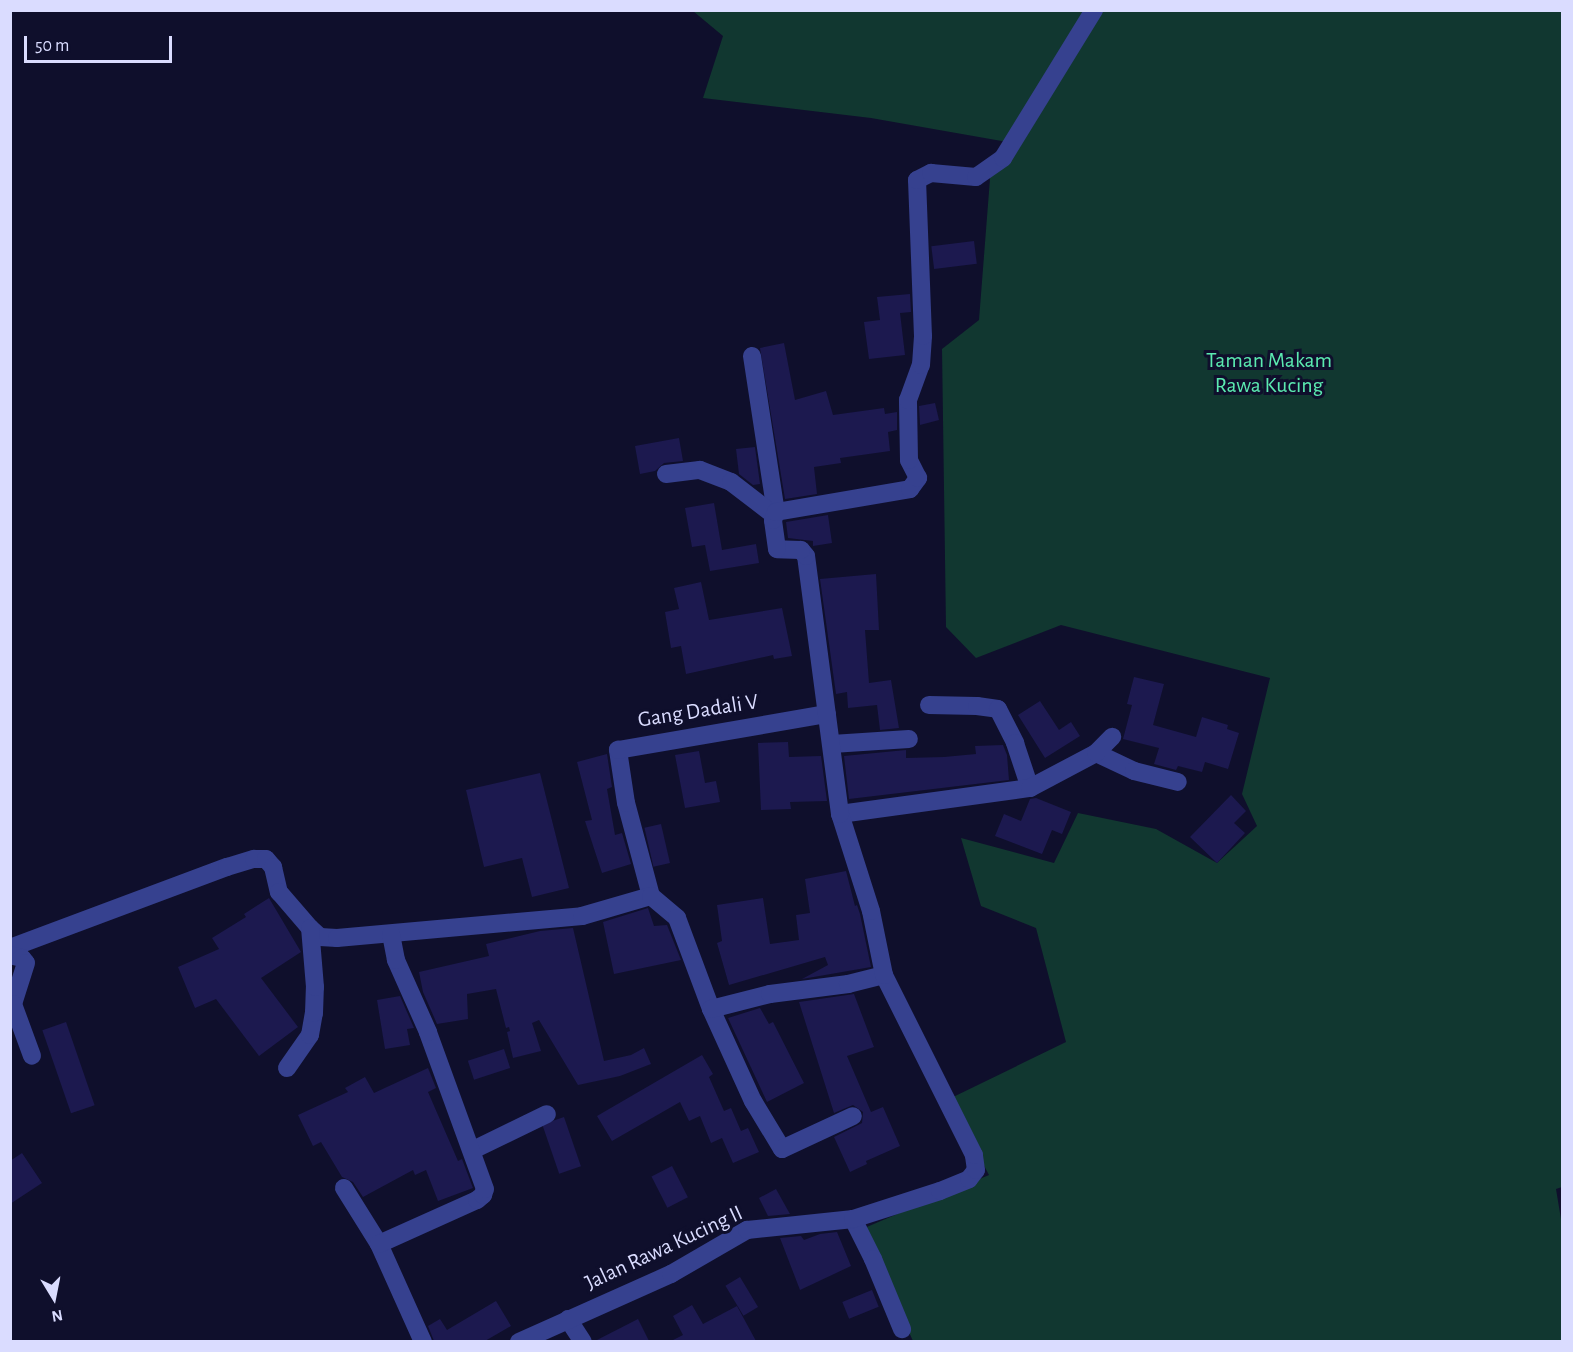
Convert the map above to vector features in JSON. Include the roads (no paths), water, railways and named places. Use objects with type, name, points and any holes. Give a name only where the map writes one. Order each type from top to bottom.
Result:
[{"type":"street","points":[[666,474],[700,470],[731,482],[775,514],[910,489],[918,478],[909,460],[908,400],[921,365],[923,336],[917,180],[931,173],[976,177],[1003,158],[1094,10]]},
{"type":"street","points":[[752,356],[775,514]]},
{"type":"street","name":"Jalan Rawa Kucing II","points":[[519,1341],[671,1274],[747,1230],[853,1219],[940,1191],[969,1179],[976,1170],[974,1155],[884,975],[871,911],[840,814],[806,556],[801,550],[777,549],[775,514]]},
{"type":"street","points":[[929,705],[998,709],[1015,743],[1030,789]]},
{"type":"street","name":"Gang Dadali V","points":[[651,896],[627,803],[618,750],[827,714]]},
{"type":"street","points":[[840,814],[1030,789],[1096,753],[1112,737]]},
{"type":"street","points":[[832,744],[909,739]]},
{"type":"street","points":[[1096,753],[1134,771],[1178,782]]},
{"type":"street","points":[[10,948],[227,867],[266,859],[273,867],[279,892],[320,937],[391,934],[582,916],[651,896],[677,918],[711,1009],[753,1101],[782,1149],[853,1116]]},
{"type":"street","points":[[287,1068],[310,1035],[314,1013],[315,987],[310,928]]},
{"type":"street","points":[[380,1244],[483,1195],[484,1182],[428,1032],[396,960],[391,934]]},
{"type":"street","points":[[10,955],[26,963],[13,1004],[32,1056]]},
{"type":"street","points":[[711,1009],[770,994],[848,984],[884,975]]},
{"type":"street","points":[[473,1150],[547,1114]]},
{"type":"street","points":[[344,1188],[380,1244],[423,1341]]},
{"type":"street","points":[[853,1219],[873,1259],[902,1329]]},
{"type":"street","points":[[568,1319],[582,1341]]},
{"type":"park label","name":"Taman Makam Rawa Kucing","points":[[1269,372]]}]
